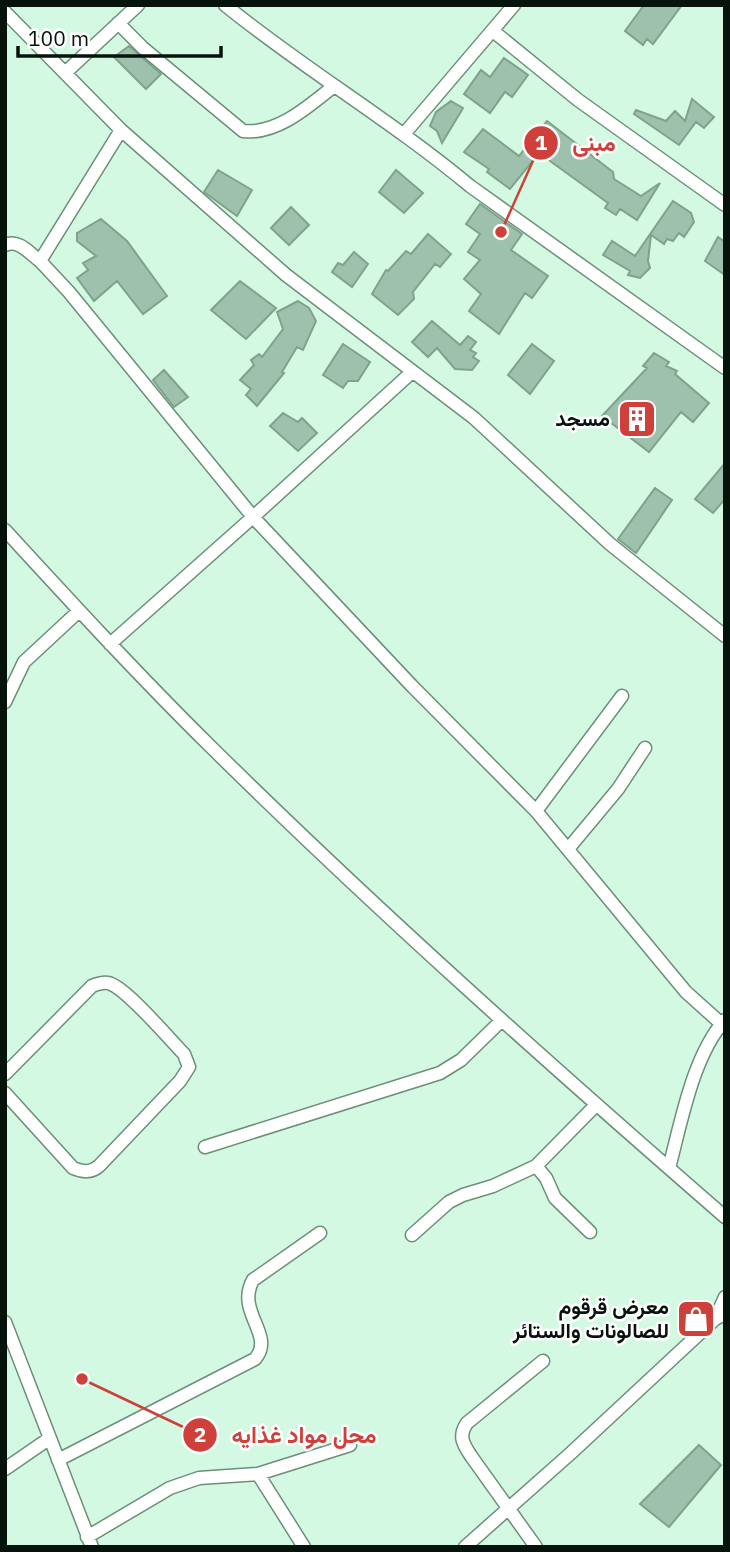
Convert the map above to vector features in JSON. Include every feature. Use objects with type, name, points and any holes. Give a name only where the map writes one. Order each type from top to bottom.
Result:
[{"type":"street","points":[[65,73],[138,5]]},
{"type":"street","points":[[225,5],[404,134],[470,186],[725,368]]},
{"type":"street","points":[[404,134],[514,5]]},
{"type":"street","points":[[5,12],[121,130],[286,275],[474,418],[610,544],[725,636]]},
{"type":"street","points":[[118,23],[143,48],[243,131],[261,132],[272,128],[301,111],[334,86]]},
{"type":"street","points":[[493,31],[578,100],[723,201]]},
{"type":"street","points":[[40,261],[121,130]]},
{"type":"street","points":[[5,245],[18,243],[40,261],[69,292],[253,517],[412,686],[536,811],[686,992],[724,1023],[709,1044],[696,1074],[668,1168]]},
{"type":"street","points":[[110,644],[412,372]]},
{"type":"street","points":[[5,530],[209,746],[501,1021],[725,1217]]},
{"type":"street","points":[[5,702],[24,663],[79,611]]},
{"type":"street","points":[[536,811],[622,696]]},
{"type":"street","points":[[568,849],[618,789],[645,748]]},
{"type":"street","points":[[5,1074],[92,986],[99,983],[108,983],[124,991],[184,1054],[189,1067],[180,1081],[99,1166],[84,1172],[73,1168],[5,1093]]},
{"type":"street","points":[[205,1147],[440,1073],[461,1060],[501,1021]]},
{"type":"street","points":[[412,1236],[449,1202],[536,1166],[596,1105]]},
{"type":"street","points":[[536,1166],[546,1178],[555,1198],[590,1232]]},
{"type":"street","points":[[58,1460],[255,1359],[261,1352],[262,1340],[248,1306],[248,1290],[253,1280],[320,1233]]},
{"type":"street","points":[[465,1547],[720,1317],[725,1297]]},
{"type":"street","points":[[5,1322],[89,1542],[170,1488],[199,1478],[258,1474],[350,1445]]},
{"type":"street","points":[[536,1547],[462,1442],[462,1430],[543,1361]]},
{"type":"street","points":[[5,1469],[50,1438]]},
{"type":"street","points":[[258,1474],[304,1547]]},
{"type":"building","points":[[644,5],[682,5],[653,44],[647,39],[643,45],[625,31]]},
{"type":"building","points":[[129,46],[161,74],[146,89],[114,57]]},
{"type":"building","points":[[504,58],[528,75],[512,97],[505,92],[490,113],[464,94],[481,70],[490,77]]},
{"type":"building","points":[[692,99],[714,117],[704,128],[696,122],[679,145],[634,114],[636,110],[666,121],[675,111],[685,121]]},
{"type":"building","points":[[451,101],[463,108],[442,143],[437,131],[430,126],[436,112]]},
{"type":"building","points":[[547,121],[613,172],[614,179],[641,196],[660,183],[637,220],[620,209],[616,215],[605,208],[608,203],[539,153],[510,189],[487,172],[489,169],[464,152],[483,129],[519,156]]},
{"type":"building","points":[[218,170],[252,190],[237,216],[204,192]]},
{"type":"building","points":[[396,170],[423,193],[404,213],[379,192]]},
{"type":"building","points":[[673,201],[691,213],[694,222],[684,237],[679,233],[673,241],[667,239],[664,244],[651,235],[648,261],[650,268],[640,278],[628,275],[630,271],[603,255],[612,241],[635,256]]},
{"type":"building","points":[[480,204],[522,234],[511,250],[548,276],[532,298],[525,293],[499,334],[469,311],[481,294],[464,279],[480,260],[468,252],[480,234],[466,224]]},
{"type":"building","points":[[291,207],[309,225],[289,245],[271,228]]},
{"type":"building","points":[[101,219],[127,241],[167,296],[143,314],[117,281],[94,301],[77,278],[88,270],[83,263],[96,256],[77,241],[77,233]]},
{"type":"building","points":[[428,234],[451,254],[440,267],[435,264],[413,292],[414,299],[398,315],[372,294],[386,270],[388,271],[406,251],[411,254]]},
{"type":"building","points":[[718,237],[725,242],[725,275],[705,261]]},
{"type":"building","points":[[354,252],[368,264],[352,287],[332,272],[338,263],[343,265]]},
{"type":"building","points":[[240,281],[276,308],[246,339],[211,310]]},
{"type":"building","points":[[298,301],[309,308],[316,321],[303,350],[297,347],[282,372],[284,373],[257,406],[246,395],[251,389],[240,380],[254,365],[251,360],[259,354],[262,357],[283,329],[277,312]]},
{"type":"building","points":[[432,321],[460,345],[468,336],[476,342],[470,350],[476,353],[473,357],[479,361],[472,370],[455,369],[437,348],[428,357],[412,342]]},
{"type":"building","points":[[343,344],[370,362],[358,381],[348,381],[343,388],[323,375]]},
{"type":"building","points":[[532,344],[554,361],[530,394],[508,375]]},
{"type":"building","points":[[654,353],[669,362],[666,366],[677,371],[675,374],[709,403],[693,422],[681,412],[649,452],[602,416],[647,368],[643,366]]},
{"type":"building","points":[[164,370],[188,397],[174,407],[153,380]]},
{"type":"building","points":[[283,413],[298,422],[302,418],[317,433],[298,451],[270,426]]},
{"type":"building","points":[[725,463],[725,499],[713,513],[695,499]]},
{"type":"building","points":[[655,488],[672,500],[636,553],[618,539]]},
{"type":"building","points":[[699,1445],[721,1465],[669,1527],[640,1504]]},
{"type":"place","name":"مبنى","points":[[501,232]]},
{"type":"place","name":"مسجد","points":[[637,419]]},
{"type":"place","name":"معرض قرقوم للصالونات والستائر","points":[[696,1319]]},
{"type":"place","name":"محل مواد غذايه","points":[[82,1379]]}]
